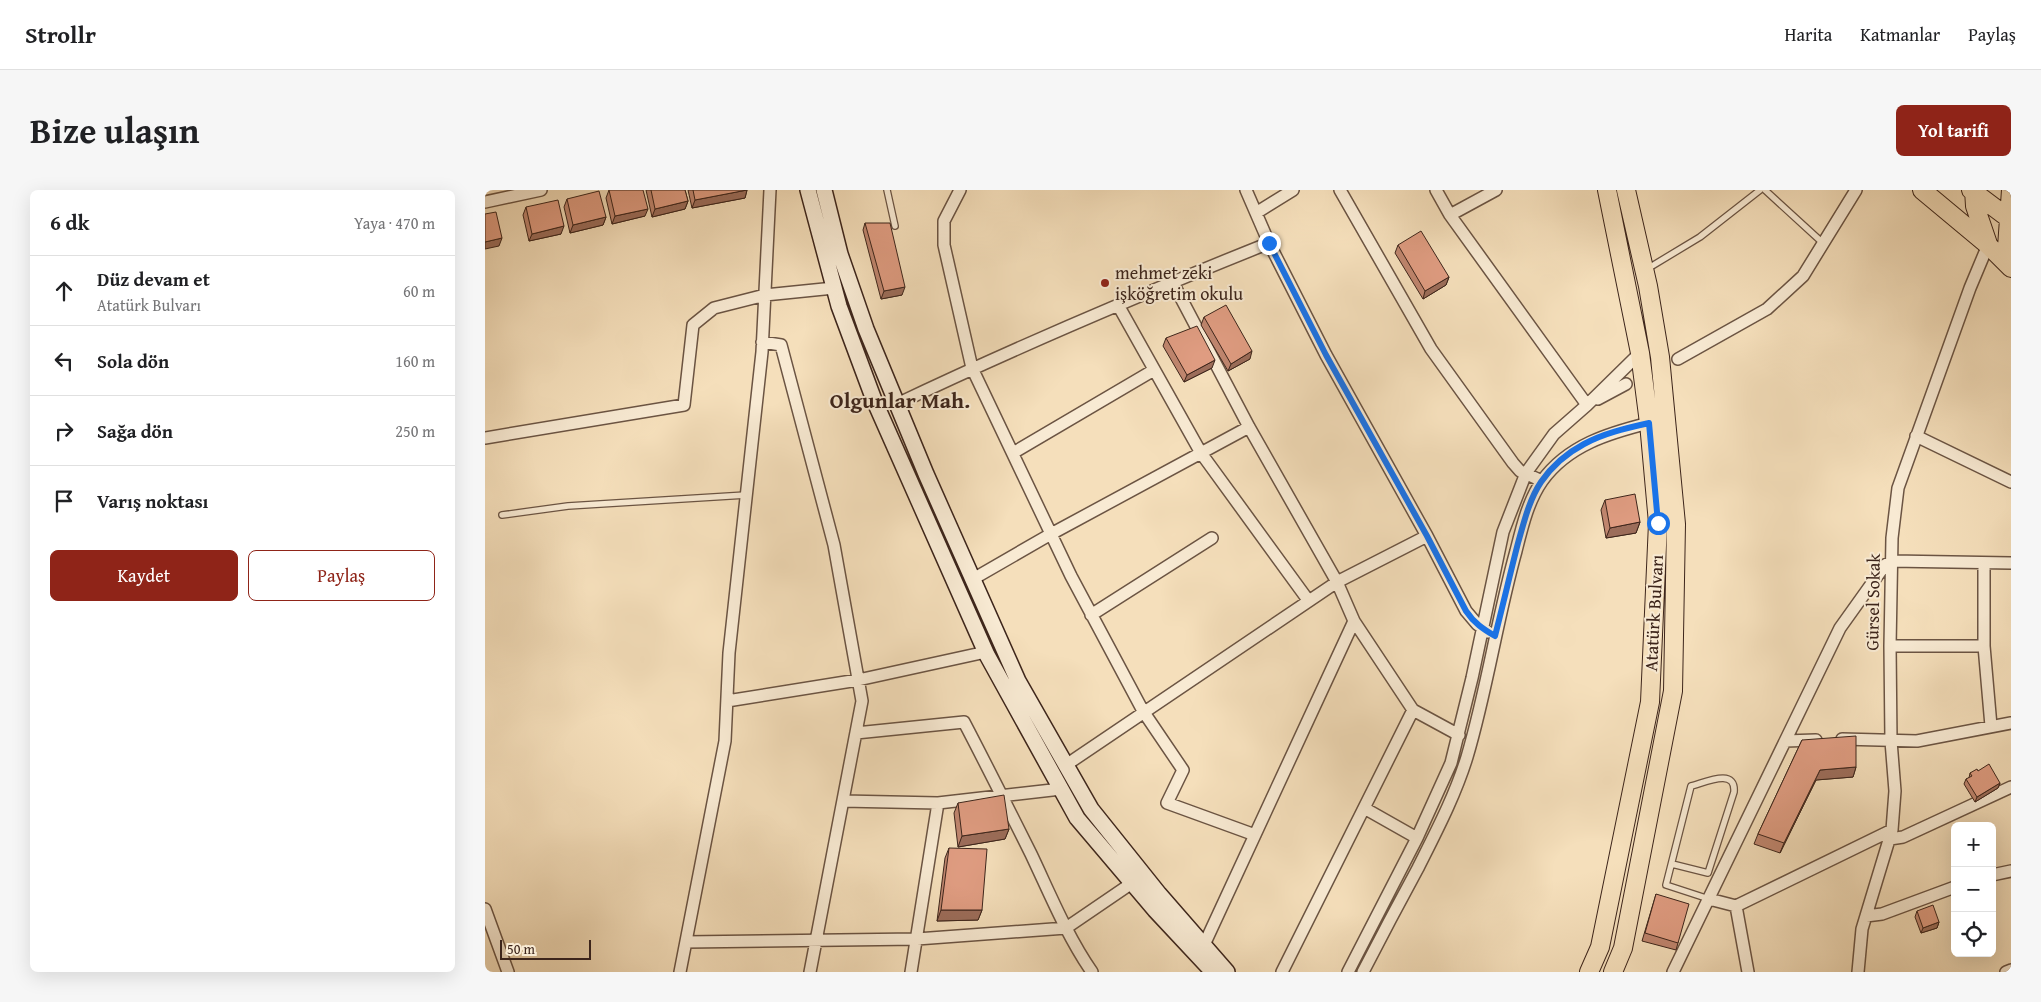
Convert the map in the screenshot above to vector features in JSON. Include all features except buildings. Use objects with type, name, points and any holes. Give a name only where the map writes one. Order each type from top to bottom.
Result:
[{"type":"main road","points":[[808,190],[834,288],[874,400],[985,652],[1077,818],[1155,910],[1213,972]]},
{"type":"main road","points":[[824,190],[840,254],[862,320],[973,579],[1019,681],[1091,809],[1227,972]]},
{"type":"main road","name":"Atatürk Bulvarı","points":[[1589,972],[1600,947],[1650,702],[1658,523],[1649,423],[1640,353],[1607,190]]},
{"type":"main road","name":"Atatürk Bulvarı","points":[[1613,972],[1623,948],[1673,691],[1676,524],[1660,357],[1645,270],[1626,190]]},
{"type":"main road","points":[[1922,190],[2009,263]]},
{"type":"main road","points":[[2009,263],[2011,190]]},
{"type":"main road","points":[[1973,191],[1975,206],[1988,245]]},
{"type":"main road","points":[[1973,191],[2010,219]]},
{"type":"street","points":[[485,202],[501,194],[541,190]]},
{"type":"street","points":[[680,972],[725,741],[729,653],[763,342],[770,190]]},
{"type":"street","points":[[960,190],[944,221],[944,245],[972,368],[1091,614],[1143,711],[1183,770],[1167,804],[1255,835]]},
{"type":"street","points":[[1246,190],[1269,243],[1326,355],[1427,536],[1466,611],[1471,618],[1495,636]]},
{"type":"street","points":[[1256,213],[1293,190]]},
{"type":"street","points":[[1340,190],[1431,349],[1513,464],[1525,473],[1542,481]]},
{"type":"street","points":[[1436,190],[1450,215],[1587,404]]},
{"type":"street","points":[[1450,215],[1496,190]]},
{"type":"street","points":[[1678,360],[1767,309],[1803,276],[1856,190]]},
{"type":"street","points":[[897,404],[972,368],[1172,281],[1269,243]]},
{"type":"street","name":"Gürsel Sokak","points":[[1858,972],[1862,929],[1891,835],[1895,791],[1891,741],[1890,646],[1892,538],[1898,488],[1970,288],[1988,245]]},
{"type":"street","points":[[1172,281],[1249,427],[1337,582],[1354,621],[1413,710],[1459,734]]},
{"type":"street","points":[[485,438],[684,405],[693,325],[714,308],[765,295],[834,288]]},
{"type":"street","points":[[1119,305],[1201,453],[1308,600]]},
{"type":"street","points":[[763,342],[781,345],[834,545],[861,701],[810,972]]},
{"type":"street","points":[[1348,972],[1417,838],[1451,763],[1483,628],[1503,532],[1525,473],[1554,434],[1640,353]]},
{"type":"street","points":[[1013,452],[1154,370]]},
{"type":"street","points":[[1587,404],[1626,384]]},
{"type":"street","points":[[1363,972],[1440,825],[1455,790],[1475,728],[1495,636],[1531,499],[1542,481],[1569,454],[1585,444],[1624,429],[1649,423]]},
{"type":"street","points":[[973,579],[1051,534],[1249,427]]},
{"type":"street","points":[[1916,436],[2011,482]]},
{"type":"street","points":[[1066,765],[1308,600],[1337,582],[1427,536]]},
{"type":"street","points":[[1091,614],[1212,538]]},
{"type":"street","points":[[1673,972],[1840,628],[1885,565],[1891,561],[2011,563]]},
{"type":"street","points":[[1984,563],[1984,646],[1991,726]]},
{"type":"street","points":[[1204,945],[1354,621]]},
{"type":"street","points":[[1890,646],[1984,646]]},
{"type":"street","points":[[727,701],[858,680],[985,652]]},
{"type":"street","points":[[1282,972],[1413,710]]},
{"type":"street","points":[[856,733],[964,722],[1002,795],[1065,928],[1093,972]]},
{"type":"street","points":[[1785,741],[1870,739],[1917,741],[2011,722]]},
{"type":"street","points":[[1709,898],[1736,906],[1891,835],[1903,837],[2011,787]]},
{"type":"street","points":[[843,801],[938,803],[1061,790]]},
{"type":"street","points":[[911,972],[938,803]]},
{"type":"street","points":[[1364,808],[1417,838]]},
{"type":"street","points":[[1996,874],[2011,871]]},
{"type":"street","points":[[686,942],[917,939],[1065,928],[1132,882]]},
{"type":"street","points":[[1866,916],[1882,914],[1951,888]]},
{"type":"street","points":[[1736,906],[1748,972]]},
{"type":"street","points":[[485,909],[508,972]]},
{"type":"street","points":[[2006,972],[2011,970]]},
{"type":"lane","points":[[887,190],[895,226]]},
{"type":"lane","points":[[1645,270],[1700,237],[1760,190]]},
{"type":"lane","points":[[1765,190],[1823,244]]},
{"type":"lane","points":[[502,515],[568,506],[746,496]]},
{"type":"lane","points":[[1672,864],[1708,873],[1734,792],[1734,785],[1730,780],[1723,777],[1691,786],[1666,885],[1709,898]]},
{"type":"place","name":"mehmet zeki işköğretim okulu","points":[[1105,283]]},
{"type":"district","name":"Olgunlar Mah.","points":[[900,400]]},
{"type":"route","points":[[1269,243],[1326,355],[1427,536],[1466,611],[1477,624],[1495,636],[1531,499],[1542,481],[1555,466],[1585,444],[1624,429],[1649,423],[1658,523]]}]
